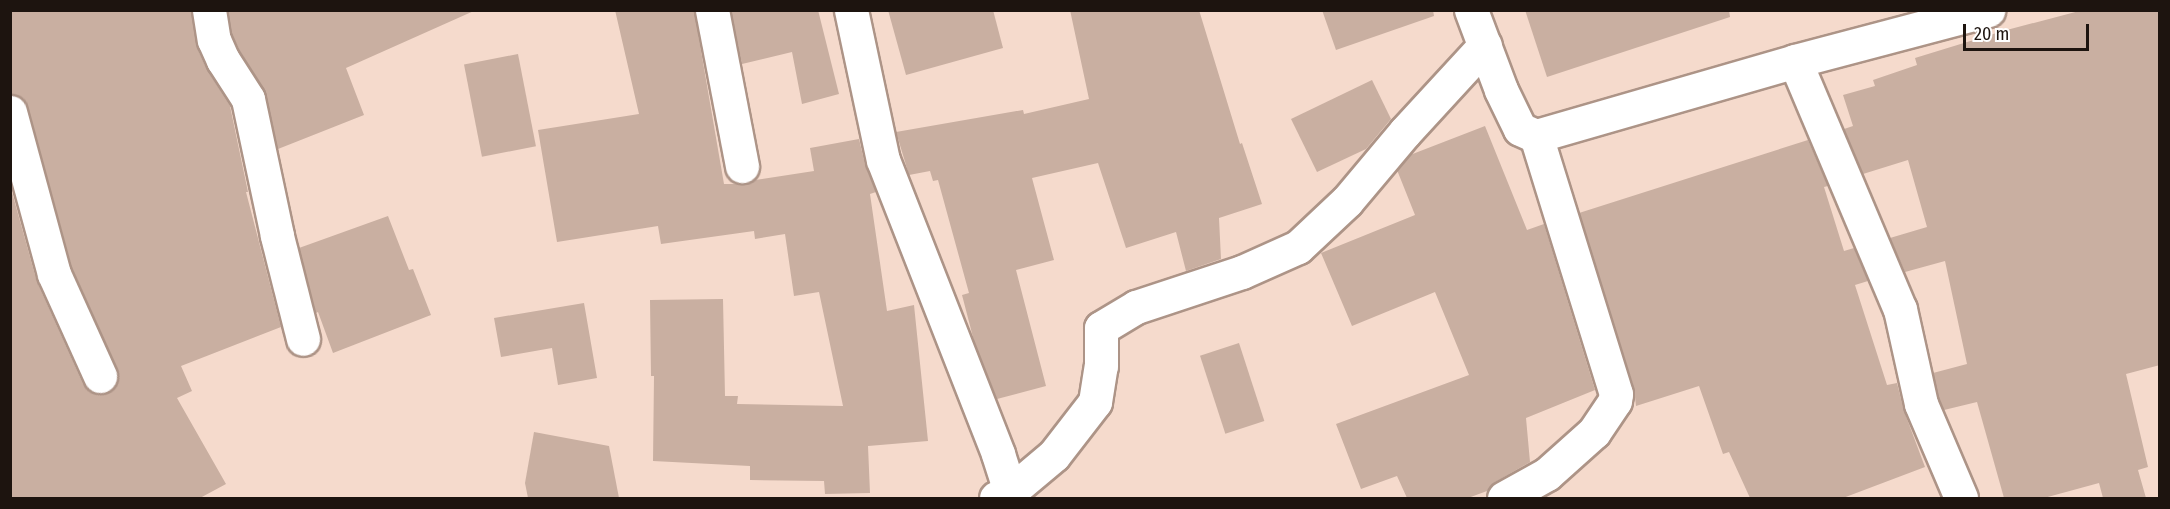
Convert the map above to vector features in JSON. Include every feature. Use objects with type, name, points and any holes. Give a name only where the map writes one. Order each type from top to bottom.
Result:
[{"type":"street","points":[[209,10],[214,40],[223,60],[248,99],[277,236],[303,339]]},
{"type":"street","points":[[712,10],[742,166]]},
{"type":"street","points":[[851,10],[883,160],[1006,496],[1054,455],[1095,402],[1101,366],[1101,328],[1110,320],[1136,307],[1242,272],[1298,247],[1347,201],[1405,132],[1478,22]]},
{"type":"street","points":[[1478,22],[1501,90],[1520,129],[1536,136],[1795,61],[1988,10]]},
{"type":"street","points":[[1795,61],[1900,309],[1921,404],[1961,498]]},
{"type":"street","points":[[10,112],[54,274],[100,376]]},
{"type":"street","points":[[1504,498],[1547,474],[1594,432],[1616,394],[1536,136]]},
{"type":"building","points":[[10,10],[191,10],[197,48],[207,70],[230,106],[248,192],[246,192],[281,327],[181,366],[192,391],[177,398],[226,484],[200,498],[10,498],[10,185],[37,282],[83,384],[90,392],[99,395],[115,387],[119,377],[72,268],[28,107],[23,98],[10,94]]},
{"type":"building","points":[[228,10],[476,10],[346,68],[364,115],[278,149],[266,95],[232,35]]},
{"type":"building","points":[[615,10],[694,10],[724,184],[745,184],[755,180],[814,171],[810,148],[859,139],[865,164],[876,192],[870,194],[887,311],[914,305],[928,441],[868,446],[870,493],[825,494],[824,481],[750,480],[750,466],[653,461],[654,376],[651,376],[650,300],[723,299],[725,396],[738,396],[737,404],[843,406],[819,292],[794,296],[785,234],[755,239],[754,231],[661,244],[658,226],[557,242],[538,130],[639,114]]},
{"type":"building","points":[[731,10],[818,10],[839,94],[802,104],[792,52],[742,64]]},
{"type":"building","points":[[888,10],[993,10],[1003,48],[906,75]]},
{"type":"building","points":[[1070,10],[1199,10],[1240,144],[1242,143],[1262,204],[1219,218],[1221,259],[1186,271],[1176,232],[1126,248],[1098,163],[1032,178],[1054,260],[1016,270],[1046,386],[997,399],[974,341],[962,295],[969,293],[938,180],[933,181],[930,171],[909,175],[896,132],[1023,110],[1024,114],[1089,99]]},
{"type":"building","points":[[1322,10],[1433,10],[1434,16],[1336,50]]},
{"type":"building","points":[[1525,10],[1729,10],[1730,17],[1547,77]]},
{"type":"building","points":[[2083,10],[2160,10],[2160,365],[2126,374],[2148,467],[2138,470],[2146,498],[2103,498],[2099,483],[2044,498],[2004,498],[1977,402],[1944,410],[1939,398],[1933,373],[1967,364],[1945,261],[1905,272],[1890,238],[1927,227],[1908,160],[1863,174],[1844,129],[1853,126],[1843,95],[1875,86],[1873,80],[1917,65],[1915,58]]},
{"type":"building","points":[[518,54],[536,146],[482,157],[464,64]]},
{"type":"building","points":[[1372,80],[1391,119],[1366,149],[1317,172],[1291,119]]},
{"type":"building","points":[[1485,126],[1527,230],[1544,224],[1595,390],[1526,418],[1530,462],[1495,482],[1487,491],[1468,498],[1407,498],[1397,476],[1361,489],[1336,424],[1469,375],[1435,292],[1352,326],[1321,253],[1415,215],[1397,170],[1410,155]]},
{"type":"building","points":[[1808,140],[1828,186],[1824,187],[1844,251],[1854,248],[1868,281],[1855,285],[1887,385],[1897,383],[1904,411],[1925,467],[1843,498],[1750,498],[1729,452],[1723,454],[1699,386],[1636,406],[1634,388],[1579,213]]},
{"type":"building","points":[[388,216],[409,270],[413,269],[431,315],[333,353],[318,312],[316,313],[299,248]]},
{"type":"building","points":[[584,303],[597,378],[558,385],[552,348],[501,357],[494,318]]},
{"type":"building","points":[[1239,343],[1264,421],[1225,434],[1200,356]]},
{"type":"building","points":[[534,432],[609,446],[619,498],[528,498],[525,483]]}]
